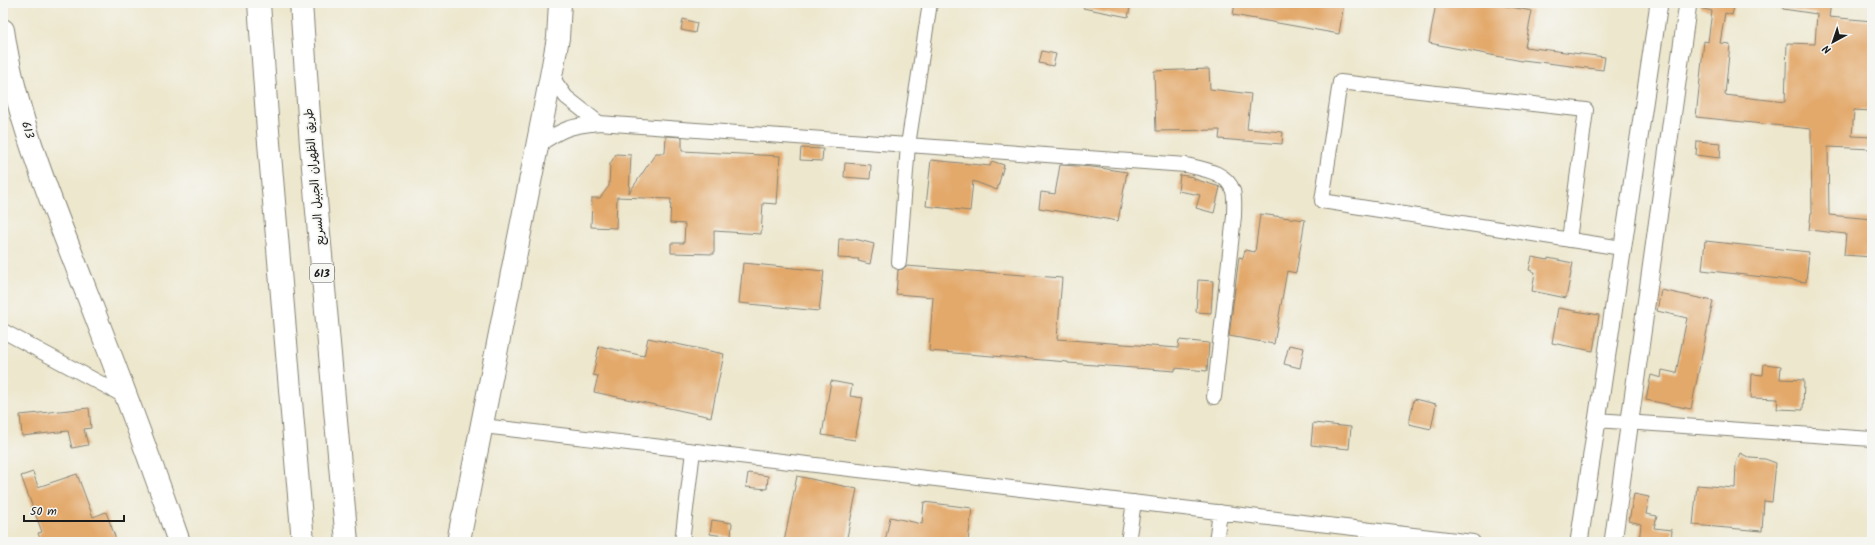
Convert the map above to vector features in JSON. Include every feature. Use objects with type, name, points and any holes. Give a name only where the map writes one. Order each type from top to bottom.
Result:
[{"type":"main road","points":[[259,3],[268,131],[303,542]]},
{"type":"main road","name":"طريق الظهران الجبيل السريع","points":[[301,3],[310,145],[347,542]]},
{"type":"main road","points":[[459,542],[551,76],[558,38],[560,3]]},
{"type":"main road","name":"613","points":[[4,47],[40,172],[128,398],[179,542]]},
{"type":"street","points":[[899,262],[908,145],[930,3]]},
{"type":"street","points":[[1580,542],[1596,420],[1659,3]]},
{"type":"street","points":[[1613,542],[1688,3]]},
{"type":"street","points":[[551,76],[566,97],[599,123]]},
{"type":"street","points":[[1568,240],[1586,110],[1340,82],[1322,201],[1568,240],[1622,248]]},
{"type":"street","points":[[537,146],[555,134],[574,125],[599,123],[1186,165],[1210,171],[1226,179],[1233,192],[1234,216],[1214,397]]},
{"type":"street","points":[[3,330],[128,398]]},
{"type":"street","points":[[1596,420],[1872,439]]},
{"type":"street","points":[[483,426],[1473,542]]},
{"type":"street","points":[[682,542],[693,451]]},
{"type":"street","points":[[1128,542],[1134,502]]},
{"type":"street","points":[[1216,542],[1220,512]]},
{"type":"building","points":[[1084,3],[1131,3],[1128,17],[1083,8]]},
{"type":"building","points":[[1235,3],[1344,3],[1339,34],[1233,15]]},
{"type":"building","points":[[1436,3],[1490,3],[1532,11],[1525,47],[1605,57],[1603,70],[1522,61],[1429,43]]},
{"type":"building","points":[[1700,3],[1735,3],[1732,15],[1725,13],[1720,43],[1730,44],[1725,95],[1785,102],[1787,43],[1815,44],[1817,14],[1783,9],[1784,3],[1831,3],[1829,17],[1872,21],[1872,111],[1854,110],[1852,136],[1872,137],[1872,149],[1828,147],[1829,215],[1872,219],[1872,257],[1844,255],[1846,234],[1809,230],[1812,213],[1811,129],[1696,117],[1704,41],[1708,42],[1712,11],[1700,8]]},
{"type":"building","points":[[683,19],[697,23],[695,33],[681,30]]},
{"type":"building","points":[[1042,51],[1056,54],[1053,66],[1039,63]]},
{"type":"building","points":[[1209,69],[1210,89],[1251,94],[1247,129],[1283,132],[1282,144],[1219,139],[1220,130],[1156,131],[1154,71]]},
{"type":"building","points":[[666,136],[682,137],[682,151],[780,156],[777,204],[763,203],[761,234],[714,231],[714,254],[671,253],[671,243],[684,243],[685,224],[670,223],[671,199],[617,197],[616,228],[591,227],[592,198],[600,198],[609,186],[610,164],[616,154],[631,155],[629,193],[656,153],[665,153]]},
{"type":"building","points":[[1697,141],[1721,143],[1720,158],[1696,155]]},
{"type":"building","points":[[801,148],[823,149],[822,161],[800,160]]},
{"type":"building","points":[[931,160],[990,166],[992,161],[1004,165],[997,190],[973,181],[970,211],[926,206]]},
{"type":"building","points":[[845,163],[871,165],[870,179],[844,177]]},
{"type":"building","points":[[1060,165],[1093,167],[1127,172],[1118,221],[1039,208],[1041,192],[1055,194]]},
{"type":"building","points":[[1180,175],[1194,177],[1194,179],[1220,187],[1214,213],[1196,208],[1200,195],[1178,191]]},
{"type":"building","points":[[1260,214],[1305,220],[1296,273],[1287,271],[1274,344],[1229,336],[1239,257],[1243,258],[1245,250],[1255,252]]},
{"type":"building","points":[[839,239],[855,239],[874,244],[870,264],[858,261],[859,259],[838,258]]},
{"type":"building","points":[[1705,241],[1809,252],[1806,282],[1702,270]]},
{"type":"building","points":[[1532,257],[1548,260],[1548,258],[1573,263],[1566,298],[1532,291],[1535,272],[1529,270]]},
{"type":"building","points":[[743,263],[824,271],[819,311],[739,303]]},
{"type":"building","points":[[906,266],[1062,278],[1057,339],[1178,348],[1179,340],[1209,343],[1207,371],[1175,368],[1175,371],[929,351],[933,297],[896,294],[898,270],[903,269]]},
{"type":"building","points":[[1198,280],[1213,281],[1211,313],[1196,312]]},
{"type":"building","points":[[1661,290],[1713,301],[1691,409],[1646,400],[1651,375],[1661,378],[1662,370],[1676,373],[1687,318],[1657,311]]},
{"type":"building","points":[[1558,308],[1599,315],[1593,351],[1552,343]]},
{"type":"building","points":[[648,338],[724,354],[711,417],[594,392],[598,376],[593,375],[599,346],[644,356]]},
{"type":"building","points":[[1289,345],[1304,348],[1300,368],[1284,364]]},
{"type":"building","points":[[1764,364],[1781,366],[1780,379],[1804,380],[1803,410],[1777,409],[1778,399],[1751,398],[1752,374],[1763,375]]},
{"type":"building","points":[[831,381],[852,385],[850,396],[863,398],[855,440],[822,435]]},
{"type":"building","points":[[1414,399],[1436,404],[1431,429],[1409,424]]},
{"type":"building","points":[[89,408],[91,428],[84,429],[88,445],[72,448],[68,431],[22,436],[20,415]]},
{"type":"building","points":[[1313,423],[1351,427],[1349,449],[1311,445]]},
{"type":"building","points":[[1740,453],[1750,458],[1765,459],[1776,463],[1772,502],[1764,501],[1762,531],[1693,525],[1697,485],[1735,488],[1736,463]]},
{"type":"building","points":[[33,472],[38,487],[77,474],[93,517],[106,512],[117,542],[41,542],[38,533],[42,532],[21,476]]},
{"type":"building","points":[[748,473],[768,476],[767,489],[746,487]]},
{"type":"building","points":[[797,476],[857,489],[846,542],[784,542]]},
{"type":"building","points":[[1634,494],[1649,497],[1646,514],[1657,516],[1654,528],[1672,530],[1671,542],[1639,542],[1641,524],[1629,521]]},
{"type":"building","points":[[924,502],[972,508],[968,542],[885,542],[890,517],[922,524]]},
{"type":"building","points":[[712,520],[732,523],[731,537],[710,534]]}]
